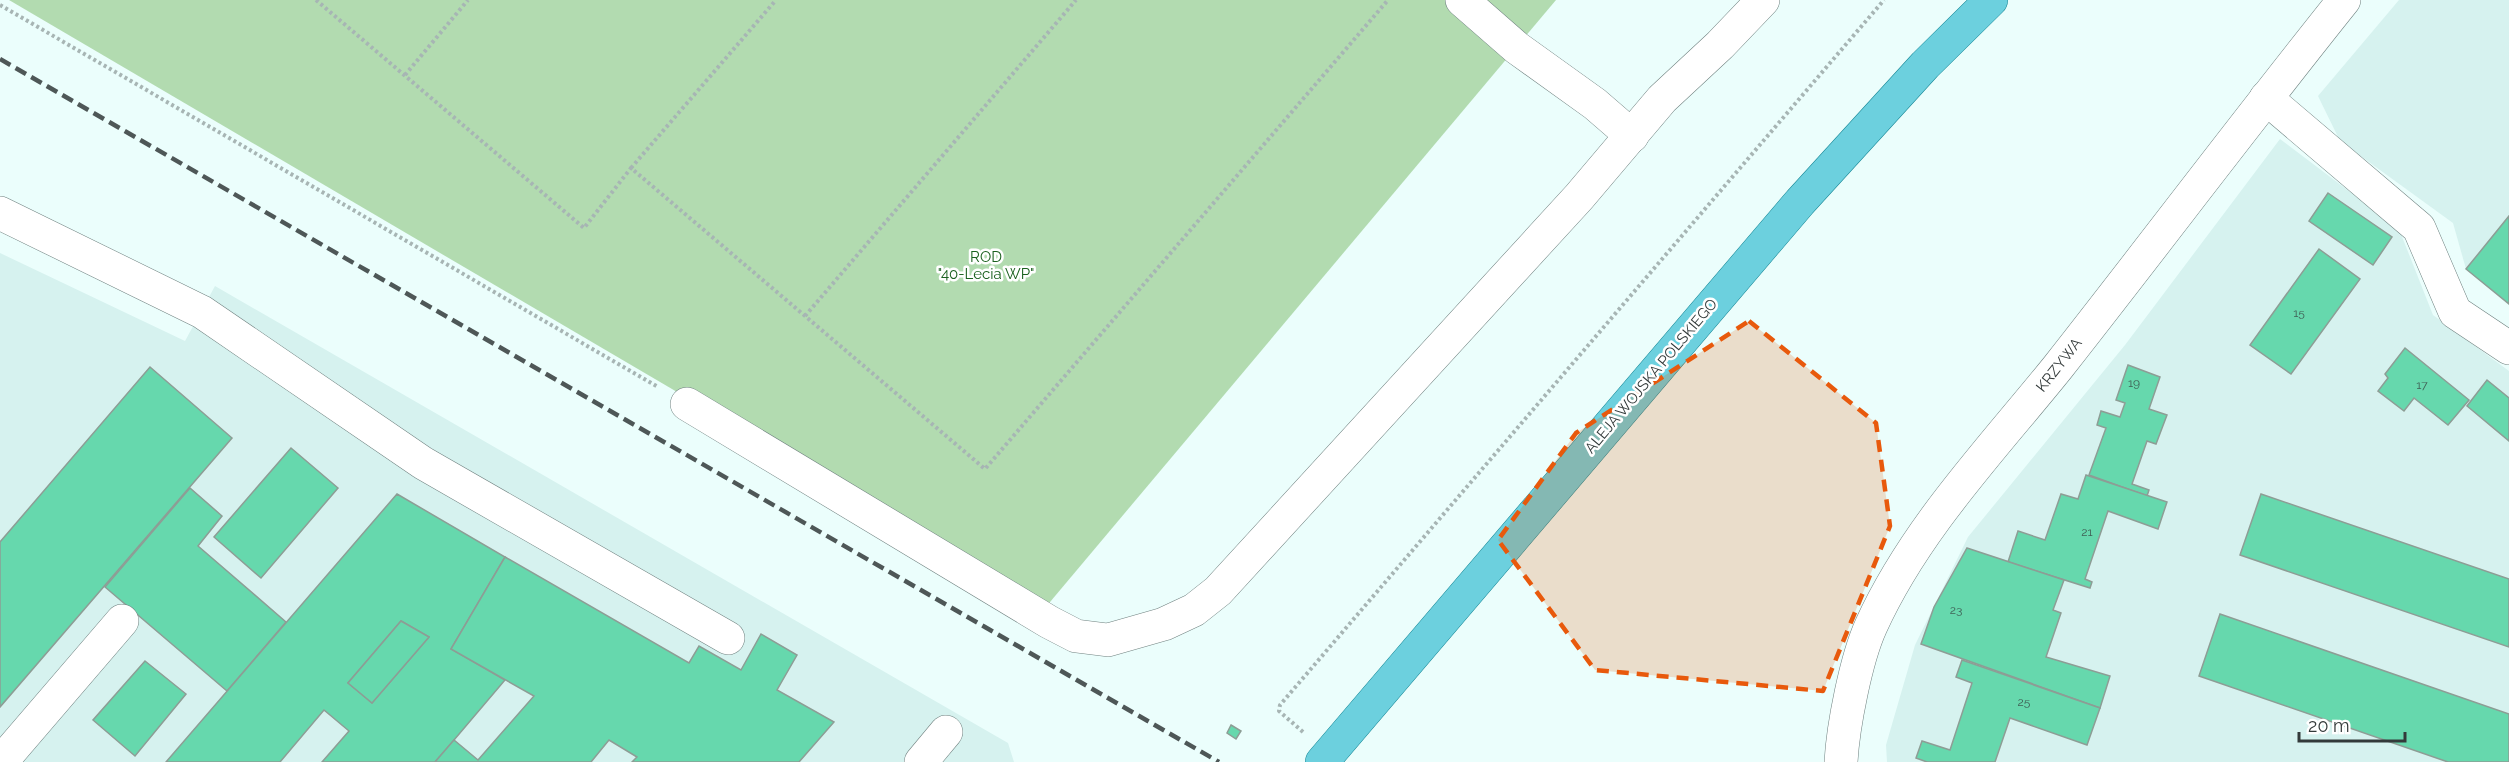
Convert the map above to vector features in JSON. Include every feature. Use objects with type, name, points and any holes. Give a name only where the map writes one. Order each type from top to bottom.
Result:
[{"type":"main road","name":"ALEJA WOJSKA POLSKIEGO","points":[[1315,749],[1800,202],[1925,65],[1991,0]]},
{"type":"street","points":[[1462,0],[1517,48],[1595,104],[1632,136]]},
{"type":"street","points":[[687,404],[1048,622],[1076,636],[1108,640],[1164,624],[1194,610],[1218,591],[1579,197],[1662,99],[1720,45],[1763,0]]},
{"type":"street","name":"KRZYWA","points":[[1841,762],[1847,714],[1869,628],[1897,575],[1973,471],[2344,0]]},
{"type":"street","points":[[2266,98],[2419,228],[2456,312],[2509,348]]},
{"type":"street","points":[[0,213],[202,312],[423,463],[728,638]]},
{"type":"street","points":[[1,762],[122,621]]},
{"type":"street","points":[[921,762],[946,732]]},
{"type":"path","points":[[316,0],[584,228],[631,168],[776,0]]},
{"type":"path","points":[[405,75],[468,0]]},
{"type":"path","points":[[805,316],[1076,0]]},
{"type":"path","points":[[631,168],[985,469],[1389,0]]},
{"type":"path","points":[[1315,749],[1279,711],[1280,705],[1884,0]]},
{"type":"path","points":[[0,5],[687,404]]},
{"type":"highlighted area","points":[[1749,321],[1876,423],[1890,526],[1823,691],[1595,670],[1498,540],[1576,433]]},
{"type":"shaded area","points":[[2399,0],[2509,0],[2509,304],[2466,269],[2453,223],[2340,141],[2318,96]]},
{"type":"shaded area","points":[[2280,139],[2399,229],[2433,315],[2509,371],[2509,762],[1887,762],[1886,745],[1915,645],[1968,537],[2125,345]]},
{"type":"shaded area","points":[[0,253],[185,341],[215,286],[1008,743],[1014,762],[0,762]]},
{"type":"green space","name":"ROD \"40-Lecia WP\"","points":[[9,0],[1556,0],[1045,608]]},
{"type":"building","points":[[2328,193],[2392,237],[2373,265],[2309,221]]},
{"type":"building","points":[[2509,216],[2509,304],[2466,269]]},
{"type":"building","points":[[2319,249],[2360,279],[2291,374],[2250,345]]},
{"type":"building","points":[[2405,348],[2469,400],[2448,425],[2414,398],[2404,411],[2378,391],[2388,378],[2385,374]]},
{"type":"building","points":[[2128,365],[2160,377],[2149,409],[2167,415],[2156,444],[2147,441],[2132,484],[2149,490],[2147,496],[2089,475],[2106,428],[2097,425],[2101,411],[2120,417],[2125,403],[2116,400]]},
{"type":"building","points":[[150,367],[232,438],[0,707],[0,542]]},
{"type":"building","points":[[2487,380],[2509,398],[2509,441],[2467,406]]},
{"type":"building","points":[[291,448],[338,488],[261,578],[214,537]]},
{"type":"building","points":[[2086,475],[2167,502],[2158,529],[2108,511],[2085,579],[2092,582],[2090,588],[2008,562],[2018,531],[2045,540],[2061,494],[2078,499]]},
{"type":"building","points":[[190,488],[222,516],[198,546],[286,622],[227,691],[105,587]]},
{"type":"building","points":[[397,494],[505,557],[451,649],[505,680],[435,762],[322,762],[349,731],[324,710],[280,762],[166,762]],"holes":[[[401,621],[429,637],[372,703],[348,683]]]},
{"type":"building","points":[[2261,494],[2509,579],[2509,647],[2240,555]]},
{"type":"building","points":[[1967,548],[2064,580],[2053,610],[2061,613],[2046,657],[2110,676],[2100,708],[1921,644],[1934,607]]},
{"type":"building","points":[[505,557],[689,663],[699,646],[741,670],[761,634],[797,655],[777,690],[834,722],[799,762],[632,762],[637,757],[609,740],[591,762],[435,762],[454,740],[478,760],[534,696],[451,649]]},
{"type":"building","points":[[2220,614],[2509,714],[2509,762],[2448,762],[2199,676]]},
{"type":"building","points":[[401,621],[429,637],[372,703],[348,683]]},
{"type":"building","points":[[1962,660],[2100,708],[2087,745],[2010,718],[1995,762],[1927,762],[1916,758],[1922,741],[1950,750],[1972,683],[1956,677]]},
{"type":"building","points":[[145,661],[186,694],[135,756],[93,720]]},
{"type":"building","points":[[1231,725],[1241,731],[1236,739],[1227,733]]},
{"type":"railway","points":[[0,59],[1219,762]]}]
